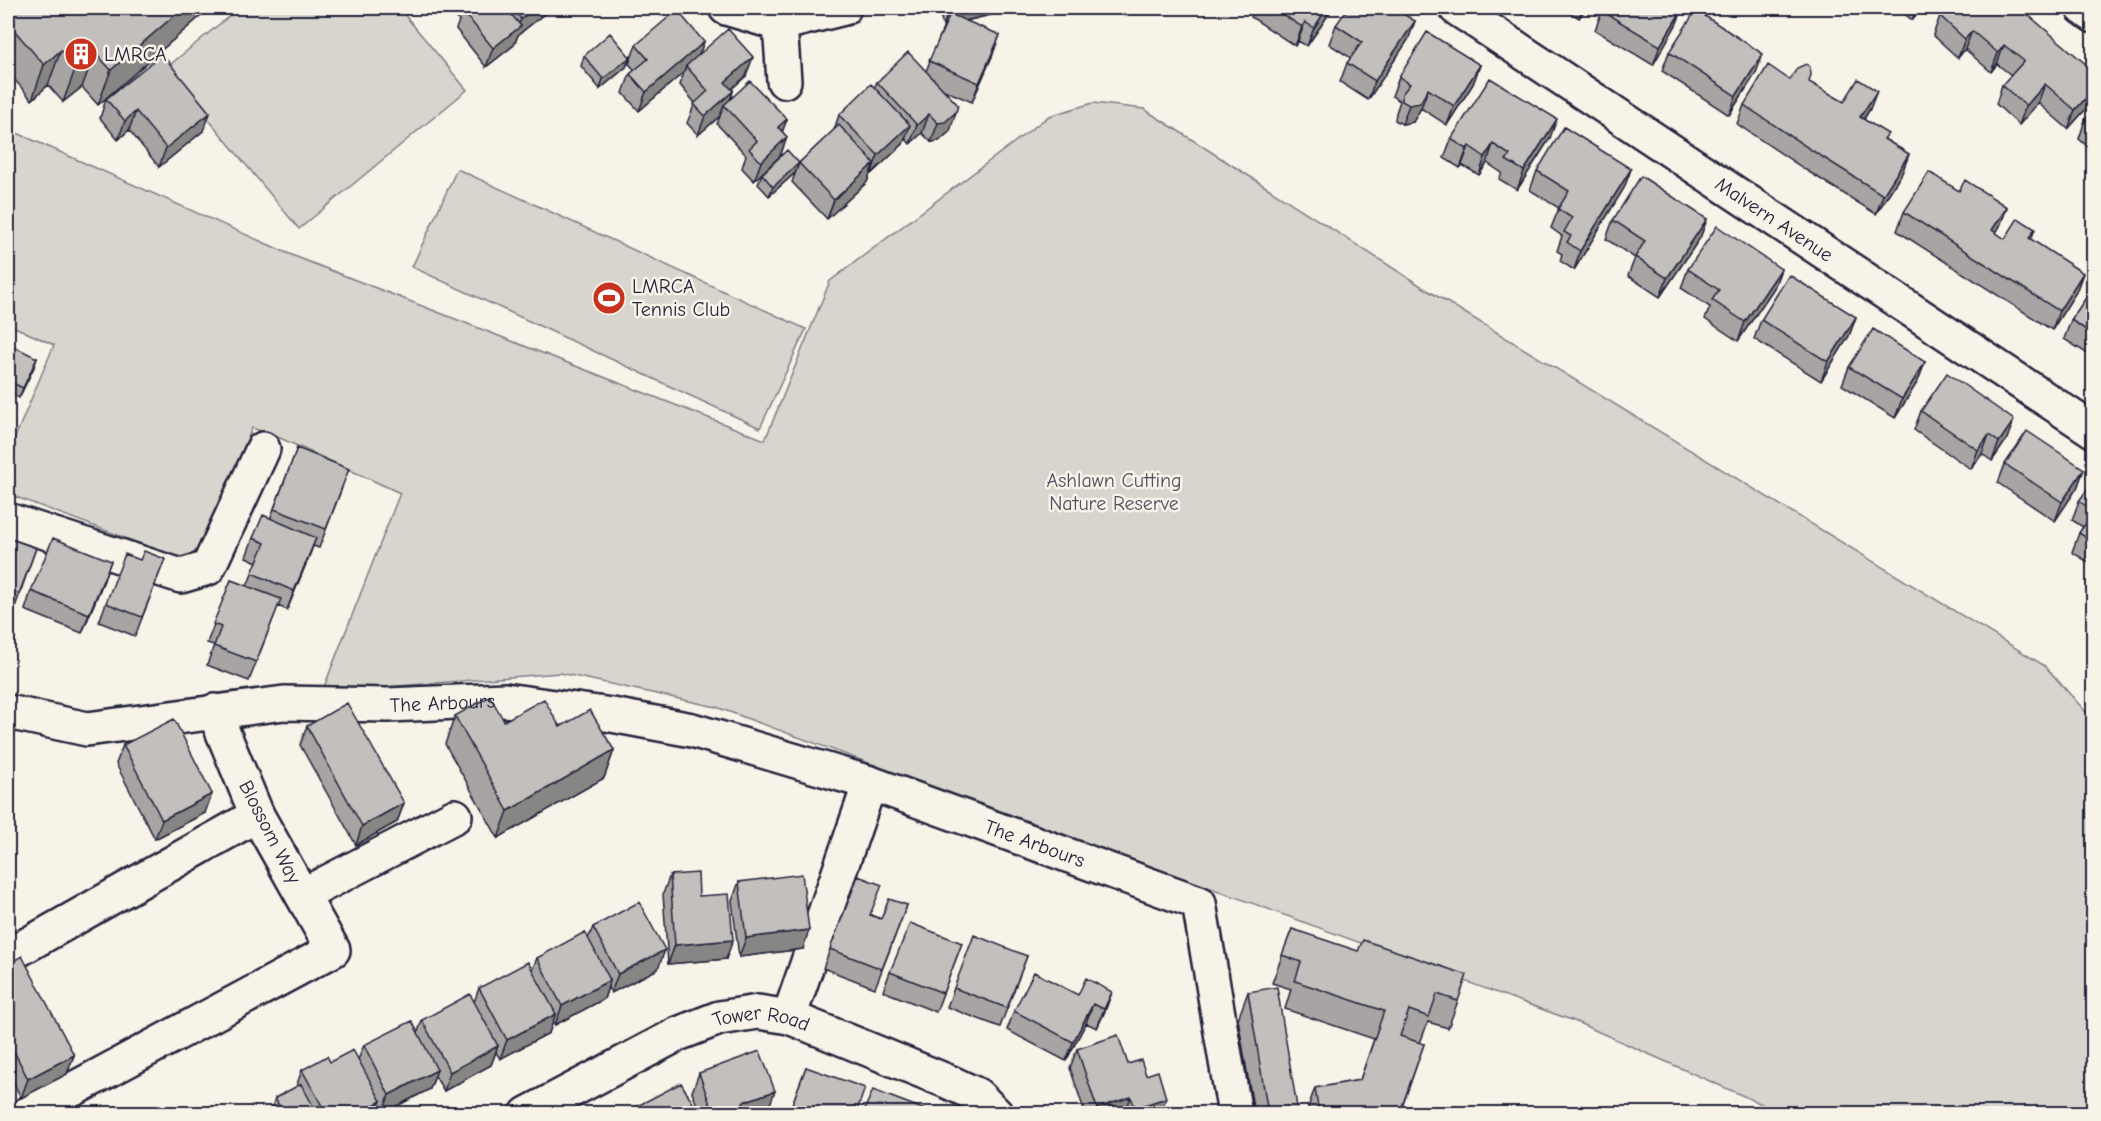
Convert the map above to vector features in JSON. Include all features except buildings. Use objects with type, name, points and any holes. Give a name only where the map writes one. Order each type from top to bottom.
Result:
[{"type":"street","points":[[726,8],[780,24],[844,8]]},
{"type":"street","name":"Malvern Avenue","points":[[1456,8],[2094,431]]},
{"type":"street","points":[[2083,8],[2094,16]]},
{"type":"street","points":[[780,24],[784,81]]},
{"type":"street","points":[[17,523],[182,576],[208,568],[263,449]]},
{"type":"street","name":"The Arbours","points":[[8,712],[87,729],[284,703],[388,705],[505,700],[612,715],[692,730],[870,783],[1199,903],[1235,1113]]},
{"type":"street","name":"Blossom Way","points":[[27,1113],[333,950],[257,815],[214,711]]},
{"type":"street","points":[[789,1017],[870,783]]},
{"type":"street","points":[[11,954],[257,815]]},
{"type":"street","points":[[303,895],[455,816]]},
{"type":"street","name":"Tower Road","points":[[526,1113],[678,1034],[719,1018],[758,1012],[789,1017],[949,1082],[977,1095],[996,1113]]},
{"type":"green space","points":[[239,8],[399,8],[467,90],[299,229],[166,68]]},
{"type":"green space","name":"Ashlawn Cutting Nature Reserve","points":[[1093,103],[1144,109],[1432,293],[2045,666],[2093,720],[2093,1113],[1782,1113],[1574,1021],[716,707],[560,673],[322,692],[400,493],[280,438],[252,428],[200,551],[179,558],[8,494],[8,454],[54,345],[8,324],[8,129],[294,256],[765,440],[830,281],[1049,116]]},
{"type":"green space","name":"LMRCA Tennis Club","points":[[457,169],[806,329],[760,428],[412,267]]},
{"type":"place","name":"LMRCA","points":[[81,54]]},
{"type":"place","name":"LMRCA Tennis Club","points":[[609,298]]}]
